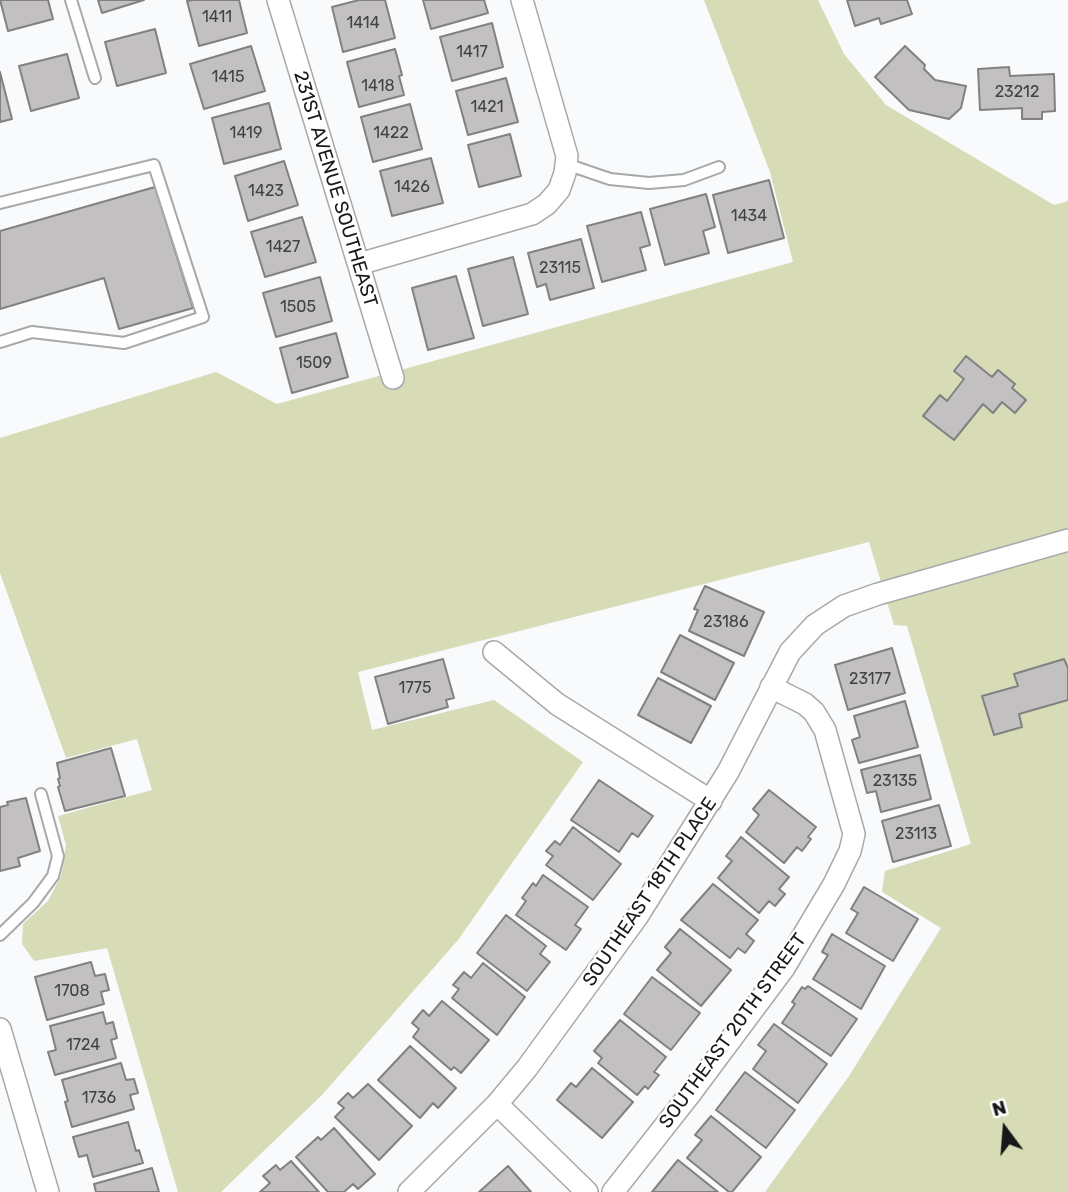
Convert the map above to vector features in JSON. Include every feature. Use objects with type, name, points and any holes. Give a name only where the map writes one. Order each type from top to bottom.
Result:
[{"type":"street","name":"231ST AVENUE SOUTHEAST","points":[[278,0],[393,378]]},
{"type":"street","points":[[359,264],[532,214],[547,204],[559,190],[567,156],[522,0]]},
{"type":"street","name":"SOUTHEAST 18TH PLACE","points":[[409,1192],[497,1104],[527,1068],[638,917],[711,801],[790,652],[815,625],[844,607],[878,594],[1068,540]]},
{"type":"street","points":[[494,652],[557,704],[711,801]]},
{"type":"street","name":"SOUTHEAST 20TH STREET","points":[[613,1192],[784,968],[834,884],[850,851],[853,834],[825,730],[814,712],[805,704],[771,687]]},
{"type":"street","points":[[0,1029],[48,1192]]},
{"type":"street","points":[[497,1104],[587,1192]]},
{"type":"lane","points":[[71,0],[95,78]]},
{"type":"lane","points":[[0,203],[154,164],[203,317],[124,342],[32,332],[0,342]]},
{"type":"lane","points":[[566,164],[610,179],[649,183],[684,180],[719,167]]},
{"type":"lane","points":[[0,935],[33,902],[53,876],[58,856],[41,794]]},
{"type":"green space","points":[[704,0],[818,0],[844,54],[886,105],[1054,205],[1068,201],[1068,1192],[765,1192],[849,1076],[941,928],[882,892],[885,871],[971,844],[907,626],[894,625],[869,542],[358,672],[372,730],[494,700],[583,762],[458,940],[322,1095],[221,1192],[178,1192],[107,948],[34,961],[22,944],[23,924],[48,901],[61,876],[66,845],[58,816],[152,790],[137,739],[66,758],[0,573],[0,438],[216,372],[277,404],[793,262],[770,172]]},
{"type":"building","points":[[0,0],[48,0],[53,19],[8,31]]},
{"type":"building","points":[[98,0],[144,0],[102,13]]},
{"type":"building","points":[[239,0],[247,33],[199,46],[187,1]]},
{"type":"building","points":[[359,0],[385,0],[395,38],[343,52],[332,7]]},
{"type":"building","points":[[423,0],[484,0],[488,13],[431,29]]},
{"type":"building","points":[[847,0],[907,0],[912,14],[881,24],[879,18],[855,26]]},
{"type":"building","points":[[492,23],[503,67],[452,81],[440,37]]},
{"type":"building","points":[[155,29],[166,73],[117,86],[105,42]]},
{"type":"building","points":[[251,46],[265,91],[204,109],[190,64]]},
{"type":"building","points":[[905,46],[925,65],[924,69],[935,80],[966,86],[961,108],[949,119],[909,110],[875,77]]},
{"type":"building","points":[[395,49],[404,95],[359,107],[347,62]]},
{"type":"building","points":[[67,54],[79,98],[31,111],[19,66]]},
{"type":"building","points":[[1009,67],[1010,76],[1054,74],[1055,111],[1042,112],[1042,119],[1022,119],[1022,108],[980,110],[978,69]]},
{"type":"building","points":[[0,72],[12,119],[0,122]]},
{"type":"building","points":[[506,78],[518,122],[468,135],[456,91]]},
{"type":"building","points":[[269,103],[281,149],[224,164],[212,118]]},
{"type":"building","points":[[410,104],[422,149],[373,162],[361,117]]},
{"type":"building","points":[[510,134],[521,176],[479,187],[468,145]]},
{"type":"building","points":[[431,158],[443,203],[392,216],[380,171]]},
{"type":"building","points":[[284,161],[298,205],[248,221],[235,176]]},
{"type":"building","points":[[769,180],[784,238],[728,253],[713,195]]},
{"type":"building","points":[[155,187],[193,308],[119,329],[104,278],[0,309],[0,231]]},
{"type":"building","points":[[706,194],[715,227],[703,231],[709,253],[665,265],[650,209]]},
{"type":"building","points":[[641,212],[650,245],[640,248],[646,270],[602,282],[587,226]]},
{"type":"building","points":[[302,217],[316,262],[265,277],[251,232]]},
{"type":"building","points":[[581,239],[594,288],[550,300],[546,284],[537,287],[528,253]]},
{"type":"building","points":[[513,257],[528,314],[483,326],[468,269]]},
{"type":"building","points":[[456,276],[474,338],[428,350],[412,288]]},
{"type":"building","points":[[320,277],[332,321],[276,337],[263,293]]},
{"type":"building","points":[[336,333],[348,377],[292,393],[280,348]]},
{"type":"building","points":[[966,356],[992,377],[998,370],[1015,384],[1012,388],[1026,400],[1015,413],[1002,402],[993,413],[983,404],[954,440],[923,416],[940,395],[947,401],[964,379],[954,371]]},
{"type":"building","points":[[705,586],[764,612],[744,656],[689,631],[698,610],[694,609]]},
{"type":"building","points":[[680,635],[734,663],[715,700],[661,672]]},
{"type":"building","points":[[892,648],[905,693],[848,710],[835,665]]},
{"type":"building","points":[[443,659],[454,698],[446,700],[448,707],[388,724],[375,677]]},
{"type":"building","points":[[1064,659],[1068,668],[1068,700],[1019,714],[1022,727],[994,735],[982,696],[1018,686],[1014,674]]},
{"type":"building","points":[[658,678],[711,706],[691,743],[638,715]]},
{"type":"building","points":[[905,701],[918,747],[859,763],[852,740],[860,737],[854,716]]},
{"type":"building","points":[[111,748],[125,796],[65,811],[58,787],[60,778],[57,763]]},
{"type":"building","points":[[920,755],[931,799],[881,812],[876,791],[867,793],[861,770]]},
{"type":"building","points":[[599,780],[653,816],[638,837],[632,833],[619,852],[571,820]]},
{"type":"building","points":[[769,790],[816,827],[802,851],[797,847],[784,863],[746,832],[759,815],[753,809]]},
{"type":"building","points":[[26,798],[40,851],[18,858],[20,866],[0,871],[0,807],[8,805],[7,802]]},
{"type":"building","points":[[939,805],[951,846],[893,862],[882,821]]},
{"type":"building","points":[[573,827],[621,864],[593,900],[546,865],[553,856],[546,851],[555,841],[560,845]]},
{"type":"building","points":[[741,837],[789,877],[779,889],[785,894],[775,906],[769,901],[759,913],[718,878],[732,861],[726,856]]},
{"type":"building","points":[[543,875],[588,907],[575,925],[581,929],[566,950],[516,915],[526,901],[522,898],[533,883],[536,886]]},
{"type":"building","points":[[713,884],[758,920],[746,934],[754,941],[745,953],[738,948],[730,958],[681,920]]},
{"type":"building","points":[[864,887],[918,919],[893,961],[846,933],[858,913],[851,909]]},
{"type":"building","points":[[506,915],[546,946],[540,954],[550,962],[527,991],[477,953]]},
{"type":"building","points":[[680,929],[731,970],[701,1006],[657,970],[671,953],[665,947]]},
{"type":"building","points":[[832,934],[885,966],[861,1009],[813,979],[828,955],[822,952]]},
{"type":"building","points":[[91,962],[95,976],[105,974],[109,990],[101,992],[104,1004],[47,1020],[35,977]]},
{"type":"building","points":[[483,963],[525,997],[497,1035],[452,998],[459,989],[453,985],[464,972],[471,978]]},
{"type":"building","points":[[652,977],[700,1013],[671,1050],[624,1014]]},
{"type":"building","points":[[808,986],[857,1019],[831,1056],[782,1023],[795,1004],[792,1002],[802,987],[805,989]]},
{"type":"building","points":[[442,1001],[489,1040],[461,1073],[454,1067],[451,1070],[413,1037],[419,1029],[412,1023],[423,1010],[429,1016]]},
{"type":"building","points":[[103,1012],[106,1024],[113,1022],[117,1038],[111,1040],[116,1058],[55,1075],[48,1052],[56,1050],[50,1026]]},
{"type":"building","points":[[620,1020],[666,1057],[654,1072],[659,1075],[648,1089],[645,1086],[637,1095],[598,1063],[602,1058],[594,1051]]},
{"type":"building","points":[[774,1024],[827,1064],[798,1103],[753,1069],[766,1051],[758,1045]]},
{"type":"building","points":[[410,1046],[456,1088],[438,1108],[433,1103],[420,1118],[378,1080]]},
{"type":"building","points":[[121,1063],[126,1080],[134,1079],[138,1093],[130,1095],[134,1109],[72,1127],[62,1080]]},
{"type":"building","points":[[592,1068],[633,1102],[602,1138],[557,1100],[571,1083],[576,1087]]},
{"type":"building","points":[[745,1072],[795,1110],[766,1148],[716,1110]]},
{"type":"building","points":[[368,1084],[412,1126],[379,1160],[335,1117],[344,1108],[338,1103],[348,1093],[353,1098]]},
{"type":"building","points":[[711,1116],[761,1157],[732,1192],[687,1158],[702,1140],[695,1135]]},
{"type":"building","points":[[128,1122],[136,1151],[139,1150],[143,1163],[93,1177],[87,1155],[79,1157],[73,1137]]},
{"type":"building","points":[[334,1128],[375,1174],[358,1189],[353,1184],[344,1192],[328,1192],[296,1157],[318,1137],[321,1140]]},
{"type":"building","points":[[678,1160],[718,1192],[652,1192]]},
{"type":"building","points":[[291,1161],[319,1192],[260,1192],[270,1183],[263,1176],[276,1165],[280,1170]]},
{"type":"building","points":[[508,1166],[531,1192],[479,1192]]},
{"type":"building","points":[[152,1168],[159,1192],[96,1192],[94,1184]]}]
